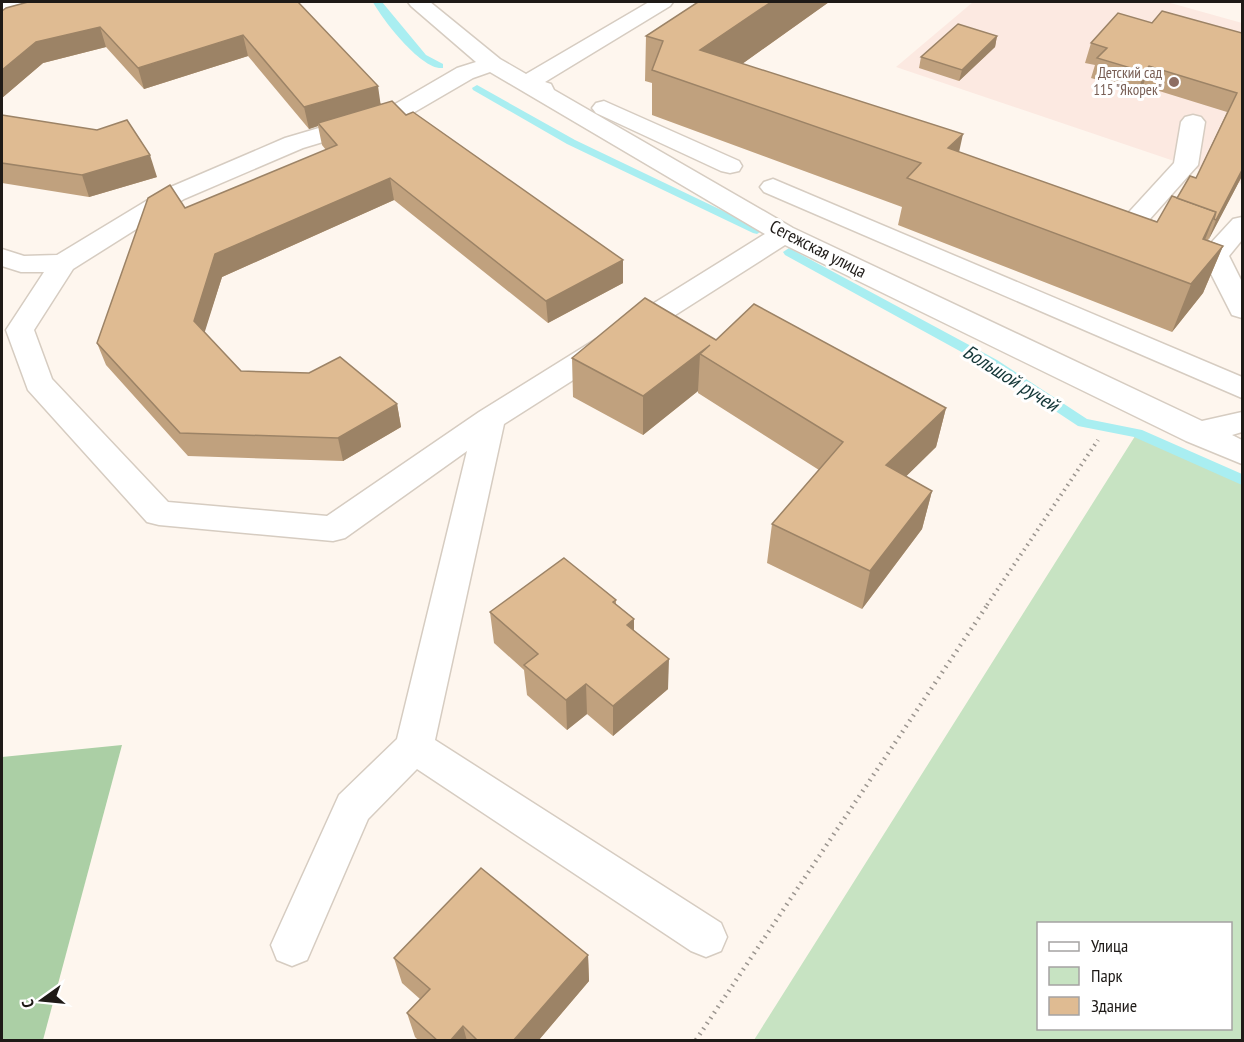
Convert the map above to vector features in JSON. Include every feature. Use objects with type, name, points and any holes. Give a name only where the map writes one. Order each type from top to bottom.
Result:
[{"type":"street","points":[[2,9],[25,2]]},
{"type":"street","name":"Сегежская улица","points":[[418,2],[492,64],[784,234],[1242,453]]},
{"type":"street","points":[[526,84],[663,2]]},
{"type":"street","points":[[492,64],[465,73],[398,111],[294,143],[175,194],[63,263],[20,330],[39,383],[159,513],[333,529],[490,419],[784,234]]},
{"type":"street","points":[[526,84],[615,112],[730,166]]},
{"type":"street","points":[[1193,122],[1186,165],[1132,222],[1215,255],[1242,309]]},
{"type":"street","points":[[773,187],[1242,388]]},
{"type":"street","points":[[1215,255],[1242,225]]},
{"type":"street","points":[[2,257],[21,264],[63,263]]},
{"type":"street","points":[[292,945],[353,807],[414,747],[490,419]]},
{"type":"street","points":[[1197,433],[1242,422]]},
{"type":"street","points":[[414,747],[706,938]]},
{"type":"path","points":[[696,1041],[1098,440]]},
{"type":"shaded area","points":[[973,2],[1167,2],[1242,23],[1242,184],[896,67]]},
{"type":"green space","points":[[1137,433],[1242,480],[1242,1040],[754,1040]]},
{"type":"green space","points":[[122,745],[43,1040],[2,1040],[2,757]]},
{"type":"building","points":[[28,2],[298,2],[378,86],[304,107],[243,35],[138,68],[100,27],[36,42],[2,70],[2,11]]},
{"type":"building","points":[[698,2],[771,2],[700,50],[963,134],[948,148],[1157,222],[1172,196],[1216,212],[1203,239],[1223,246],[1191,284],[907,178],[921,163],[652,70],[663,41],[646,36]]},
{"type":"building","points":[[1162,11],[1242,33],[1242,170],[1216,220],[1214,219],[1216,212],[1177,198],[1190,176],[1196,178],[1237,93],[1149,66],[1144,72],[1097,58],[1107,48],[1091,43],[1118,13],[1152,23]]},
{"type":"building","points":[[958,24],[997,36],[962,70],[921,57]]},
{"type":"building","points":[[392,101],[406,115],[413,112],[623,260],[546,301],[390,178],[215,254],[194,321],[241,371],[309,373],[340,357],[397,404],[338,438],[180,433],[97,343],[148,198],[170,185],[185,208],[337,145],[318,123]]},
{"type":"building","points":[[2,115],[97,130],[127,120],[150,155],[82,175],[2,163]]},
{"type":"building","points":[[645,298],[716,340],[754,304],[946,408],[886,465],[932,491],[870,571],[772,524],[843,442],[700,354],[710,345],[643,396],[572,358]]},
{"type":"building","points":[[564,558],[616,600],[613,602],[634,619],[627,625],[669,659],[613,706],[586,684],[566,700],[524,665],[538,654],[490,612]]},
{"type":"building","points":[[481,868],[588,955],[513,1041],[478,1041],[463,1026],[450,1041],[438,1041],[407,1013],[430,989],[394,958]]},
{"type":"waterway","points":[[377,2],[422,57],[439,66]]},
{"type":"waterway","points":[[477,88],[571,142],[757,230]]},
{"type":"waterway","name":"Большой ручей","points":[[789,252],[992,363],[1083,423],[1137,433],[1242,480]]},
{"type":"place","name":"Детский сад 115 \"Якорек\"","points":[[1174,82]]}]
